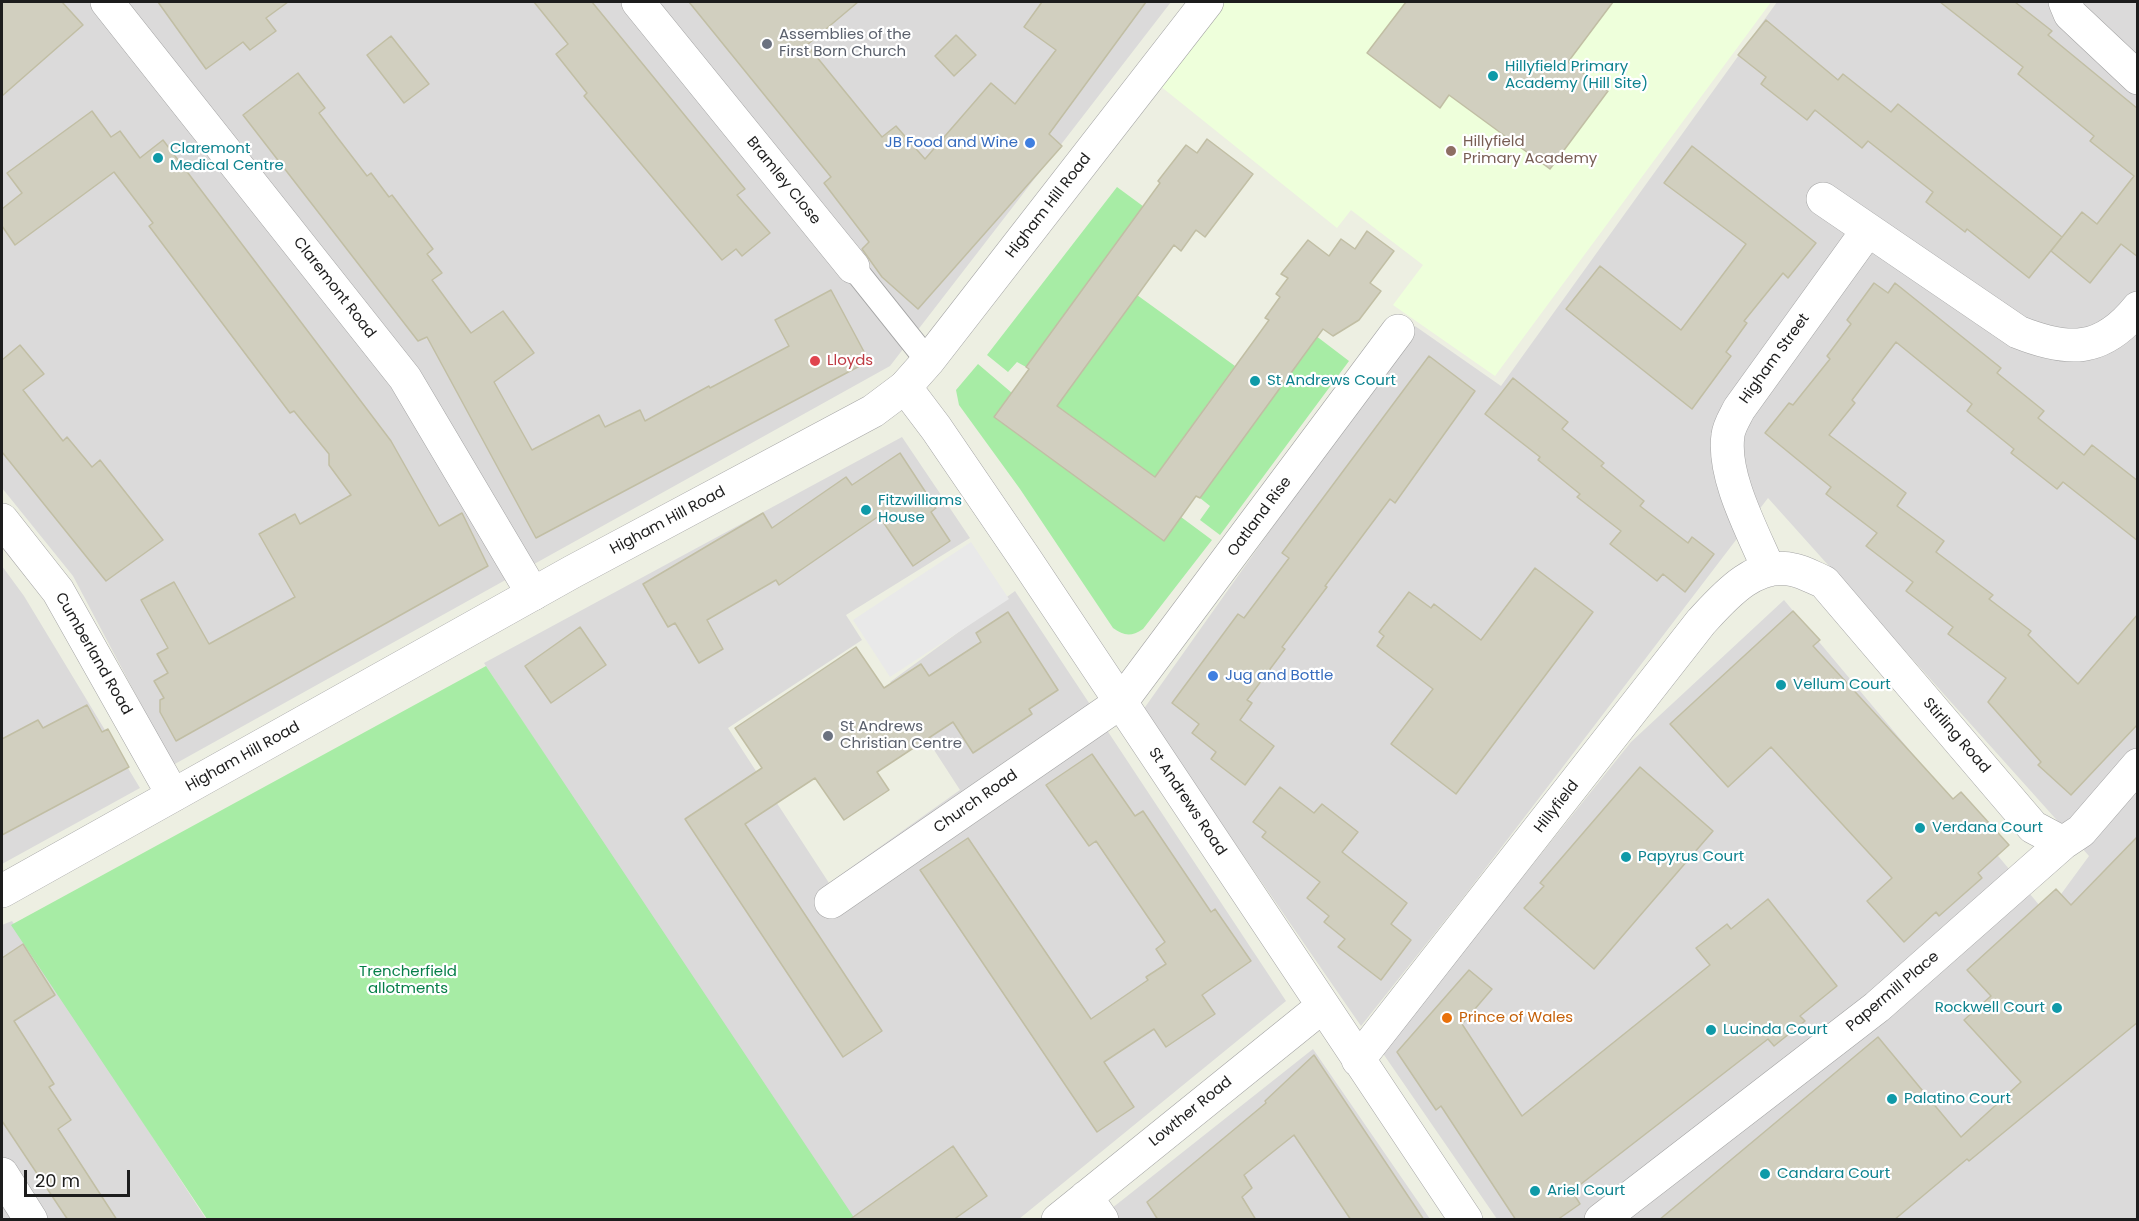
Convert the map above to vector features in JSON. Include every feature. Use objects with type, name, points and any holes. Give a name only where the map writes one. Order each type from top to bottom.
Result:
[{"type":"street","name":"Claremont Road","points":[[107,2],[405,378],[532,594]]},
{"type":"street","name":"Bramley Close","points":[[638,2],[928,361]]},
{"type":"street","name":"Higham Hill Road","points":[[2,891],[532,594],[873,411],[905,387],[928,361],[1207,2]]},
{"type":"street","points":[[2065,2],[2070,14],[2134,67]]},
{"type":"street","points":[[1824,199],[2018,332],[2048,344],[2077,346],[2101,340],[2127,322],[2138,308]]},
{"type":"street","name":"Higham Street","points":[[1769,570],[1744,511],[1728,460],[1728,434],[1739,409],[1868,230]]},
{"type":"street","name":"Oatland Rise","points":[[1121,702],[1398,332]]},
{"type":"street","name":"St Andrews Road","points":[[905,387],[936,428],[1121,702],[1466,1220]]},
{"type":"street","name":"Cumberland Road","points":[[2,520],[58,591],[174,795]]},
{"type":"street","name":"Stirling Road","points":[[1769,570],[1792,569],[1824,582],[2033,826],[2063,843]]},
{"type":"street","name":"Hillyfield","points":[[1358,1060],[1701,622],[1736,585],[1769,570]]},
{"type":"street","name":"Church Road","points":[[831,902],[1121,702]]},
{"type":"street","points":[[2063,843],[2081,831],[2138,765]]},
{"type":"street","name":"Papermill Place","points":[[1601,1220],[1877,1007],[2063,843]]},
{"type":"street","name":"Lowther Road","points":[[1058,1220],[1094,1208],[1323,1006]]},
{"type":"street","points":[[2,1174],[32,1220]]},
{"type":"shaded area","points":[[2,2],[1171,2],[890,366],[173,765],[73,576],[2,488]]},
{"type":"shaded area","name":"Hillyfield Primary Academy","points":[[1207,2],[1771,2],[1495,376],[1393,305],[1423,265],[1351,210],[1337,228],[1149,77]]},
{"type":"shaded area","points":[[1777,2],[2137,2],[2137,1002],[2056,901],[2089,856],[1768,498],[1462,899],[1361,1026],[1143,710],[1415,326],[1501,386]]},
{"type":"shaded area","points":[[902,437],[970,538],[846,615],[862,640],[728,728],[829,883],[960,790],[890,682],[1015,591],[1286,1001],[1019,1219],[850,1219],[484,663]]},
{"type":"shaded area","points":[[971,542],[1009,599],[890,677],[853,620]]},
{"type":"shaded area","points":[[2,566],[24,596],[140,788],[2,864]]},
{"type":"shaded area","points":[[1784,600],[2137,1022],[2137,1219],[1497,1219],[1382,1052],[1631,742]]},
{"type":"shaded area","points":[[12,921],[206,1219],[2,1220],[2,925]]},
{"type":"shaded area","points":[[1313,1049],[1430,1219],[1097,1220]]},
{"type":"green space","points":[[1117,187],[1170,226],[1137,215],[1026,367],[1017,362],[1008,372],[987,355]]},
{"type":"green space","points":[[1137,295],[1235,366],[1155,477],[1057,406]]},
{"type":"green space","points":[[1303,326],[1349,361],[1220,535],[1200,520],[1210,506],[1200,498],[1312,343]]},
{"type":"green space","points":[[978,364],[1012,393],[994,417],[1181,517],[1212,540],[1143,629],[1128,634],[1113,628],[1020,489],[959,405],[956,390]]},
{"type":"green space","name":"Trencherfield allotments","points":[[486,666],[855,1219],[207,1219],[11,925]]},
{"type":"building","points":[[2,2],[62,2],[83,25],[2,96]]},
{"type":"building","points":[[158,2],[288,2],[266,18],[276,31],[250,50],[243,42],[206,69]]},
{"type":"building","points":[[534,2],[592,2],[745,189],[737,195],[770,233],[742,256],[736,249],[722,260],[584,96],[587,93],[556,54],[568,44]]},
{"type":"building","points":[[689,2],[858,2],[807,45],[882,137],[896,126],[925,159],[991,83],[1015,104],[1056,50],[1024,27],[1042,2],[1146,2],[1049,134],[1062,146],[918,309],[882,277],[862,249],[869,242],[824,183],[831,177]]},
{"type":"building","name":"Hillyfield Primary Academy (Hill Site)","points":[[1406,2],[1613,2],[1568,62],[1608,91],[1550,169],[1449,95],[1440,108],[1367,53]]},
{"type":"building","points":[[1940,2],[2015,2],[2052,31],[2048,35],[2138,109],[2138,257],[2121,244],[2090,283],[2051,251],[2082,212],[2097,224],[2134,176],[2090,141],[2094,136],[2018,74],[2023,67]]},
{"type":"building","points":[[1766,20],[1838,80],[1843,74],[1891,112],[1898,104],[2062,237],[2029,278],[1967,229],[1965,232],[1926,202],[1933,192],[1868,141],[1862,148],[1815,110],[1807,120],[1761,84],[1766,77],[1738,55]]},
{"type":"building","points":[[956,35],[976,55],[954,76],[935,56]]},
{"type":"building","points":[[391,36],[429,84],[404,103],[367,55]]},
{"type":"building","points":[[298,73],[325,108],[319,113],[337,137],[367,176],[371,173],[389,197],[392,195],[433,249],[427,254],[442,273],[432,280],[471,333],[503,311],[534,353],[494,382],[532,450],[599,415],[605,427],[640,410],[645,421],[789,346],[775,320],[831,290],[869,361],[536,538],[427,337],[418,341],[243,115]]},
{"type":"building","points":[[92,111],[111,137],[120,131],[140,158],[163,140],[391,441],[439,526],[462,513],[488,566],[176,741],[160,712],[160,700],[164,698],[154,681],[168,673],[157,654],[168,648],[141,600],[174,582],[209,644],[295,597],[259,534],[295,514],[300,524],[351,495],[329,465],[329,454],[294,411],[290,413],[149,226],[153,223],[114,172],[15,245],[2,226],[2,209],[22,193],[7,173]]},
{"type":"building","name":"St Andrews Court","points":[[1207,139],[1253,174],[1205,237],[1196,230],[1181,251],[1174,245],[1057,406],[1155,477],[1269,320],[1265,318],[1280,297],[1276,294],[1288,278],[1281,274],[1308,240],[1329,256],[1341,239],[1355,249],[1367,231],[1394,251],[1370,283],[1381,291],[1359,320],[1333,336],[1323,329],[1200,498],[1196,496],[1164,541],[994,417],[1029,369],[1026,367],[1160,183],[1158,181],[1186,145],[1197,153]]},
{"type":"building","points":[[1692,146],[1816,243],[1788,278],[1783,273],[1744,321],[1747,323],[1726,352],[1731,356],[1692,409],[1566,309],[1600,266],[1681,330],[1746,244],[1664,183]]},
{"type":"building","points":[[1874,283],[1888,293],[1895,283],[2001,368],[1997,373],[2044,411],[2038,418],[2084,455],[2092,445],[2138,481],[2138,541],[2063,482],[2057,489],[2011,453],[2014,449],[1967,411],[1972,404],[1896,342],[1852,400],[1855,403],[1829,435],[1906,493],[1897,506],[1944,541],[1936,552],[1993,595],[1989,599],[2031,631],[2028,635],[2078,684],[2138,614],[2138,724],[2071,795],[2038,765],[2041,762],[1988,702],[2006,678],[1948,634],[1953,627],[1906,591],[1913,582],[1866,546],[1877,533],[1826,494],[1831,487],[1765,433],[1789,403],[1793,405],[1830,359],[1827,356],[1851,324],[1847,320]]},
{"type":"building","points":[[20,345],[44,374],[23,390],[63,441],[67,437],[92,467],[100,460],[163,540],[106,581],[2,452],[2,360]]},
{"type":"building","points":[[1429,356],[1475,391],[1395,503],[1390,499],[1325,586],[1327,587],[1282,647],[1285,649],[1247,700],[1252,703],[1240,720],[1274,746],[1245,785],[1211,759],[1216,752],[1192,733],[1199,724],[1172,703],[1238,614],[1244,618],[1289,558],[1282,553]]},
{"type":"building","points":[[1513,378],[1568,422],[1562,429],[1604,463],[1601,466],[1644,501],[1640,506],[1688,543],[1692,537],[1714,554],[1685,592],[1663,574],[1657,581],[1610,544],[1621,531],[1577,497],[1580,494],[1538,460],[1540,457],[1485,414]]},
{"type":"building","points":[[900,453],[936,508],[931,512],[950,541],[913,566],[879,516],[779,585],[776,580],[707,620],[723,649],[699,663],[675,623],[668,627],[643,584],[763,513],[772,528],[846,477],[852,485]]},
{"type":"building","points":[[1535,568],[1593,612],[1456,794],[1391,744],[1433,689],[1377,646],[1384,636],[1379,632],[1409,592],[1431,608],[1434,604],[1481,640]]},
{"type":"building","points":[[1793,611],[1820,640],[1813,646],[1953,799],[1961,792],[2009,845],[1978,873],[1982,878],[1939,916],[1936,912],[1904,942],[1867,901],[1892,878],[1771,747],[1728,787],[1670,724]]},
{"type":"building","points":[[1008,612],[1058,690],[1029,709],[1032,714],[973,753],[953,722],[877,772],[889,790],[844,820],[815,778],[745,824],[882,1031],[843,1057],[685,819],[762,768],[735,728],[856,647],[884,688],[921,664],[929,676],[981,642],[976,633]]},
{"type":"building","points":[[580,627],[606,665],[551,703],[525,666]]},
{"type":"building","points":[[87,705],[102,732],[108,729],[129,767],[2,835],[2,739],[38,720],[43,728]]},
{"type":"building","points":[[1092,754],[1135,816],[1143,811],[1211,912],[1215,909],[1251,961],[1202,995],[1215,1014],[1166,1047],[1154,1029],[1104,1062],[1134,1107],[1097,1132],[920,870],[968,838],[1091,1019],[1148,980],[1146,977],[1166,964],[1156,949],[1165,942],[1096,841],[1089,846],[1046,785]]},
{"type":"building","name":"Papyrus Court","points":[[1640,767],[1713,831],[1594,969],[1524,908],[1544,886],[1540,883]]},
{"type":"building","points":[[1280,787],[1314,813],[1322,804],[1358,832],[1342,852],[1407,903],[1391,924],[1411,940],[1381,980],[1338,947],[1345,939],[1324,922],[1329,916],[1307,898],[1320,882],[1262,837],[1266,832],[1253,822]]},
{"type":"building","points":[[2138,836],[2138,1022],[1969,1161],[1967,1159],[1894,1220],[1659,1220],[1878,1037],[1961,1137],[2021,1082],[1964,1020],[1991,996],[1967,970],[2056,889],[2071,905]]},
{"type":"building","points":[[1768,899],[1837,986],[1800,1016],[1805,1021],[1774,1046],[1768,1039],[1572,1191],[1580,1204],[1557,1220],[1516,1220],[1441,1106],[1436,1110],[1397,1052],[1469,970],[1492,989],[1462,1024],[1522,1116],[1710,965],[1696,948],[1727,924],[1731,929]]},
{"type":"building","points":[[23,944],[55,995],[14,1021],[54,1084],[49,1087],[71,1120],[58,1129],[117,1220],[68,1220],[2,1121],[2,958]]},
{"type":"building","points":[[1314,1055],[1424,1220],[1351,1220],[1294,1135],[1244,1175],[1252,1188],[1242,1197],[1256,1220],[1158,1220],[1147,1202],[1266,1103],[1265,1101]]},
{"type":"building","points":[[953,1146],[987,1196],[953,1220],[849,1220]]},
{"type":"place","name":"Assemblies of the First Born Church","points":[[767,44]]},
{"type":"place","name":"Hillyfield Primary Academy (Hill Site)","points":[[1493,76]]},
{"type":"place","name":"JB Food and Wine","points":[[1030,143]]},
{"type":"place","name":"Hillyfield Primary Academy","points":[[1451,151]]},
{"type":"place","name":"Claremont Medical Centre","points":[[158,158]]},
{"type":"place","name":"Lloyds","points":[[815,361]]},
{"type":"place","name":"St Andrews Court","points":[[1255,381]]},
{"type":"place","name":"Fitzwilliams House","points":[[866,510]]},
{"type":"place","name":"Jug and Bottle","points":[[1213,676]]},
{"type":"place","name":"Vellum Court","points":[[1781,685]]},
{"type":"place","name":"St Andrews Christian Centre","points":[[828,736]]},
{"type":"place","name":"Verdana Court","points":[[1920,828]]},
{"type":"place","name":"Papyrus Court","points":[[1626,857]]},
{"type":"place","name":"Rockwell Court","points":[[2057,1008]]},
{"type":"place","name":"Prince of Wales","points":[[1447,1018]]},
{"type":"place","name":"Lucinda Court","points":[[1711,1030]]},
{"type":"place","name":"Palatino Court","points":[[1892,1099]]},
{"type":"place","name":"Candara Court","points":[[1765,1174]]},
{"type":"place","name":"Ariel Court","points":[[1535,1191]]}]
